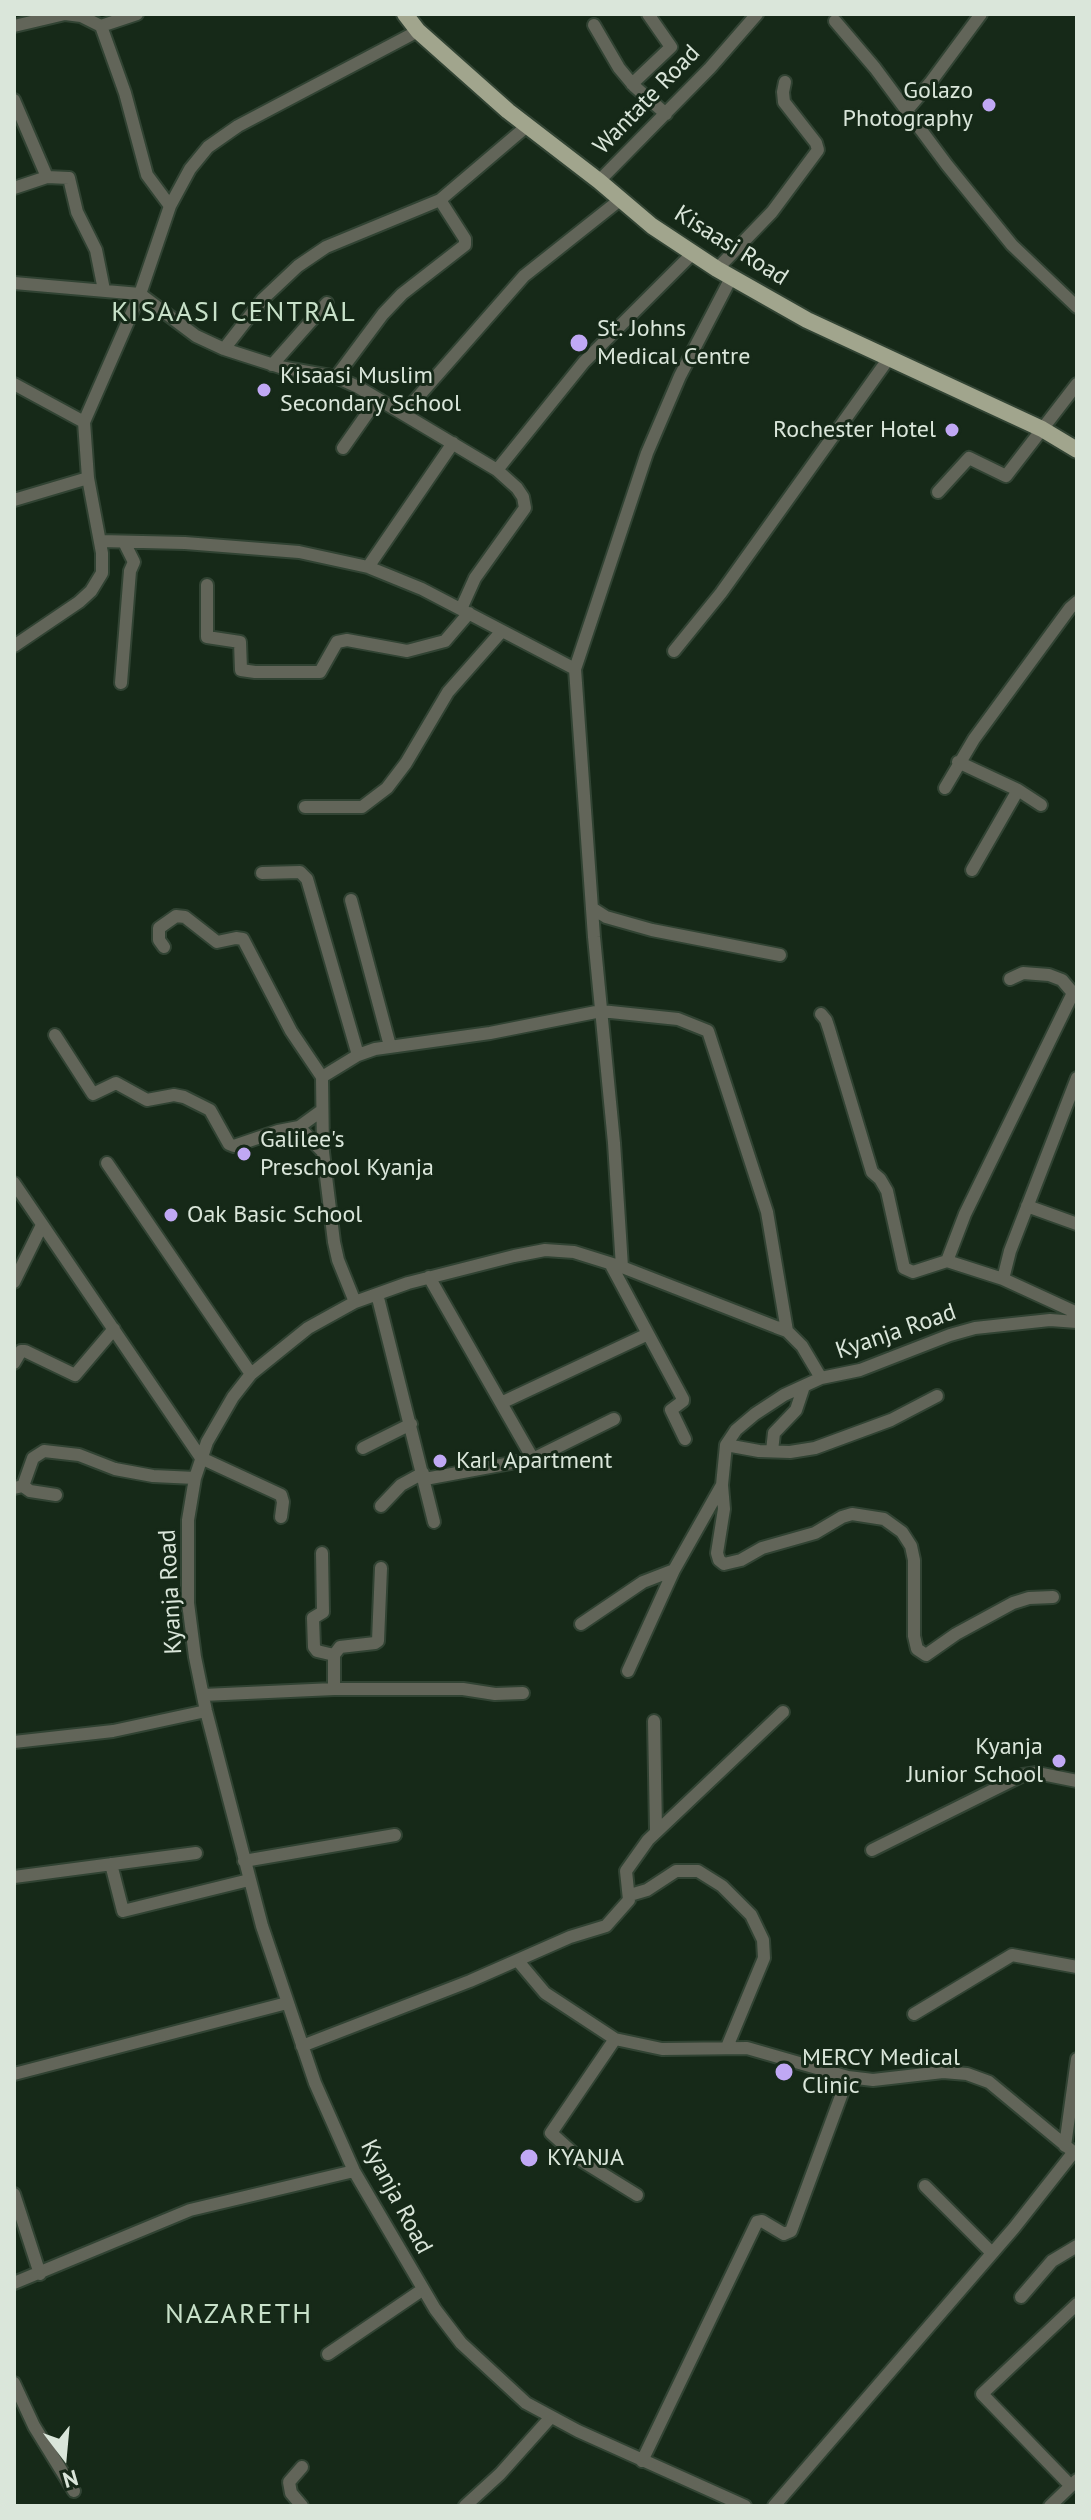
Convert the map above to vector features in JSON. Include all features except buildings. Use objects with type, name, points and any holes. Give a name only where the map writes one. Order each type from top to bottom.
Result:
[{"type":"main road","name":"Kisaasi Road","points":[[405,14],[418,31],[527,126],[652,226],[693,253],[807,320],[1042,429],[1077,450]]},
{"type":"street","points":[[14,26],[65,14],[81,16],[101,26],[125,93],[147,175],[170,206]]},
{"type":"street","points":[[101,26],[137,14]]},
{"type":"street","points":[[632,84],[671,47],[648,14]]},
{"type":"street","name":"Wantate Road","points":[[599,181],[710,68],[757,14]]},
{"type":"street","points":[[907,110],[981,14]]},
{"type":"street","points":[[835,21],[1012,245],[1077,307]]},
{"type":"street","points":[[594,25],[619,68],[666,114]]},
{"type":"street","points":[[14,646],[79,602],[91,591],[102,573],[100,541],[88,478],[84,422],[140,294],[170,206],[190,169],[208,147],[223,135],[418,31]]},
{"type":"street","points":[[685,1439],[671,1410],[683,1399],[648,1334],[617,1266],[614,1143],[592,908],[575,669],[647,453],[724,273],[818,150],[816,143],[784,102],[785,82]]},
{"type":"street","points":[[14,100],[47,177]]},
{"type":"street","points":[[224,349],[285,276],[316,253],[440,200],[527,126]]},
{"type":"street","points":[[14,188],[47,177],[65,176],[72,182],[77,212],[96,250],[104,290]]},
{"type":"street","points":[[403,414],[524,276],[621,199]]},
{"type":"street","points":[[336,377],[383,314],[402,294],[465,245],[465,239],[440,200]]},
{"type":"street","points":[[497,470],[584,362],[693,253]]},
{"type":"street","points":[[14,283],[140,294],[196,336],[224,349],[272,365],[336,377],[380,400],[497,470],[523,497],[525,508],[475,578],[465,611],[445,641],[407,651],[347,640],[337,642],[320,672],[241,670],[240,642],[207,637],[207,585]]},
{"type":"street","points":[[272,365],[327,303]]},
{"type":"street","points":[[674,651],[721,593],[889,358]]},
{"type":"street","points":[[14,384],[84,422]]},
{"type":"street","points":[[938,492],[969,458],[1006,476],[1077,384]]},
{"type":"street","points":[[343,448],[380,400]]},
{"type":"street","points":[[368,567],[453,443]]},
{"type":"street","points":[[14,500],[88,478]]},
{"type":"street","points":[[100,541],[185,543],[299,552],[368,567],[407,582],[575,669]]},
{"type":"street","points":[[121,683],[130,571],[134,562],[124,542]]},
{"type":"street","points":[[945,788],[958,762],[1045,641],[1077,602]]},
{"type":"street","points":[[305,807],[362,807],[387,788],[406,763],[448,692],[501,632]]},
{"type":"street","points":[[958,762],[1018,790],[1041,805]]},
{"type":"street","points":[[972,870],[1018,790]]},
{"type":"street","points":[[262,873],[300,872],[307,879],[358,1055]]},
{"type":"street","points":[[351,900],[390,1046]]},
{"type":"street","points":[[592,908],[606,917],[652,930],[780,955]]},
{"type":"street","points":[[164,947],[159,940],[159,928],[176,916],[185,917],[217,942],[243,939],[291,1031],[322,1077],[323,1152],[338,1260],[355,1302]]},
{"type":"street","points":[[947,1261],[965,1214],[1075,994],[1062,980],[1049,975],[1023,973],[1010,979]]},
{"type":"street","points":[[322,1077],[358,1055],[390,1046],[490,1033],[601,1011],[678,1019],[708,1031],[767,1212],[787,1331]]},
{"type":"street","points":[[821,1014],[829,1029],[872,1172],[884,1185],[893,1209],[901,1264],[913,1272],[947,1261],[1003,1279],[1077,1313]]},
{"type":"street","points":[[55,1035],[93,1094],[116,1083],[147,1100],[174,1095],[184,1097],[210,1110],[229,1144],[234,1146],[299,1127],[321,1111]]},
{"type":"street","points":[[1003,1279],[1027,1206],[1077,1078]]},
{"type":"street","points":[[299,1127],[323,1152]]},
{"type":"street","points":[[107,1163],[251,1374]]},
{"type":"street","points":[[14,1183],[201,1458],[281,1495],[281,1517]]},
{"type":"street","points":[[1027,1206],[1077,1224]]},
{"type":"street","points":[[14,1282],[42,1225]]},
{"type":"street","name":"Kyanja Road","points":[[740,2505],[550,2418],[526,2403],[461,2343],[422,2290],[354,2171],[315,2083],[287,2003],[249,1880],[206,1711],[188,1603],[188,1520],[195,1478],[217,1423],[251,1374],[308,1328],[355,1302],[377,1294],[469,1265],[545,1250],[574,1252],[617,1266],[787,1331],[802,1346],[821,1378],[860,1370],[975,1328],[1050,1320],[1077,1322]]},
{"type":"street","points":[[429,1277],[533,1459]]},
{"type":"street","points":[[377,1294],[434,1522]]},
{"type":"street","points":[[14,1363],[21,1351],[25,1351],[77,1374],[114,1329]]},
{"type":"street","points":[[501,1403],[648,1334]]},
{"type":"street","points":[[821,1378],[755,1414],[736,1430],[726,1445],[722,1485],[724,1509],[717,1553],[719,1560],[724,1564],[741,1560],[762,1548],[798,1540],[852,1514],[884,1519],[902,1532],[911,1546],[914,1560],[914,1636],[920,1653],[926,1655],[956,1634],[1013,1603],[1029,1598],[1053,1597]]},
{"type":"street","points":[[772,1451],[774,1433],[796,1410],[804,1386]]},
{"type":"street","points":[[726,1445],[790,1452],[815,1448],[891,1420],[937,1396]]},
{"type":"street","points":[[381,1506],[401,1485],[424,1476],[533,1459],[614,1419]]},
{"type":"street","points":[[363,1448],[411,1424]]},
{"type":"street","points":[[56,1495],[18,1487],[33,1458],[44,1451],[79,1455],[115,1469],[153,1476],[195,1478]]},
{"type":"street","points":[[628,1671],[674,1570],[722,1485]]},
{"type":"street","points":[[322,1553],[323,1612],[313,1618],[314,1647],[317,1651],[334,1655]]},
{"type":"street","points":[[334,1689],[334,1655],[340,1647],[378,1641],[381,1568]]},
{"type":"street","points":[[581,1624],[643,1582],[674,1570]]},
{"type":"street","points":[[203,1695],[334,1689],[463,1689],[483,1693],[523,1693]]},
{"type":"street","points":[[14,1742],[113,1731],[206,1711]]},
{"type":"street","points":[[302,2046],[518,1961],[570,1937],[606,1926],[619,1914],[630,1895],[626,1871],[630,1862],[656,1830],[783,1712]]},
{"type":"street","points":[[654,1721],[656,1830]]},
{"type":"street","points":[[872,1850],[1023,1775],[1037,1773],[1077,1781]]},
{"type":"street","points":[[244,1861],[395,1835]]},
{"type":"street","points":[[14,1877],[196,1853]]},
{"type":"street","points":[[111,1864],[123,1911],[249,1880]]},
{"type":"street","points":[[630,1895],[647,1890],[667,1874],[698,1871],[722,1886],[751,1915],[763,1940],[764,1958],[727,2047]]},
{"type":"street","points":[[914,2014],[1012,1955],[1077,1967]]},
{"type":"street","points":[[518,1961],[545,1993],[615,2039],[662,2049],[727,2047],[763,2051],[848,2077],[873,2080],[943,2072],[967,2074],[989,2082],[1072,2151]]},
{"type":"street","points":[[14,2074],[287,2003]]},
{"type":"street","points":[[615,2039],[551,2133],[582,2161],[637,2195]]},
{"type":"street","points":[[774,2506],[992,2253],[1072,2151],[1077,2059]]},
{"type":"street","points":[[642,2461],[757,2222],[762,2221],[784,2234],[791,2231],[848,2077]]},
{"type":"street","points":[[14,2283],[190,2210],[354,2171]]},
{"type":"street","points":[[925,2186],[992,2253]]},
{"type":"street","points":[[14,2194],[40,2274]]},
{"type":"street","points":[[1021,2297],[1052,2261],[1077,2246]]},
{"type":"street","points":[[328,2354],[422,2290]]},
{"type":"street","points":[[1050,2506],[1074,2483],[982,2394],[1077,2304]]},
{"type":"street","points":[[14,2383],[34,2426],[74,2491]]},
{"type":"street","points":[[465,2506],[500,2474],[550,2418]]},
{"type":"street","points":[[302,2467],[289,2482],[291,2493],[302,2506]]},
{"type":"place","name":"Golazo Photography","points":[[989,105]]},
{"type":"place","name":"St. Johns Medical Centre","points":[[579,343]]},
{"type":"place","name":"Kisaasi Muslim Secondary School","points":[[264,390]]},
{"type":"place","name":"Rochester Hotel","points":[[952,430]]},
{"type":"place","name":"Galilee's Preschool Kyanja","points":[[244,1154]]},
{"type":"place","name":"Oak Basic School","points":[[171,1215]]},
{"type":"place","name":"Karl Apartment","points":[[440,1461]]},
{"type":"place","name":"Kyanja Junior School","points":[[1059,1761]]},
{"type":"place","name":"MERCY Medical Clinic","points":[[784,2072]]},
{"type":"place","name":"KYANJA","points":[[529,2158]]},
{"type":"district","name":"KISAASI CENTRAL","points":[[234,313]]},
{"type":"district","name":"NAZARETH","points":[[239,2315]]}]
